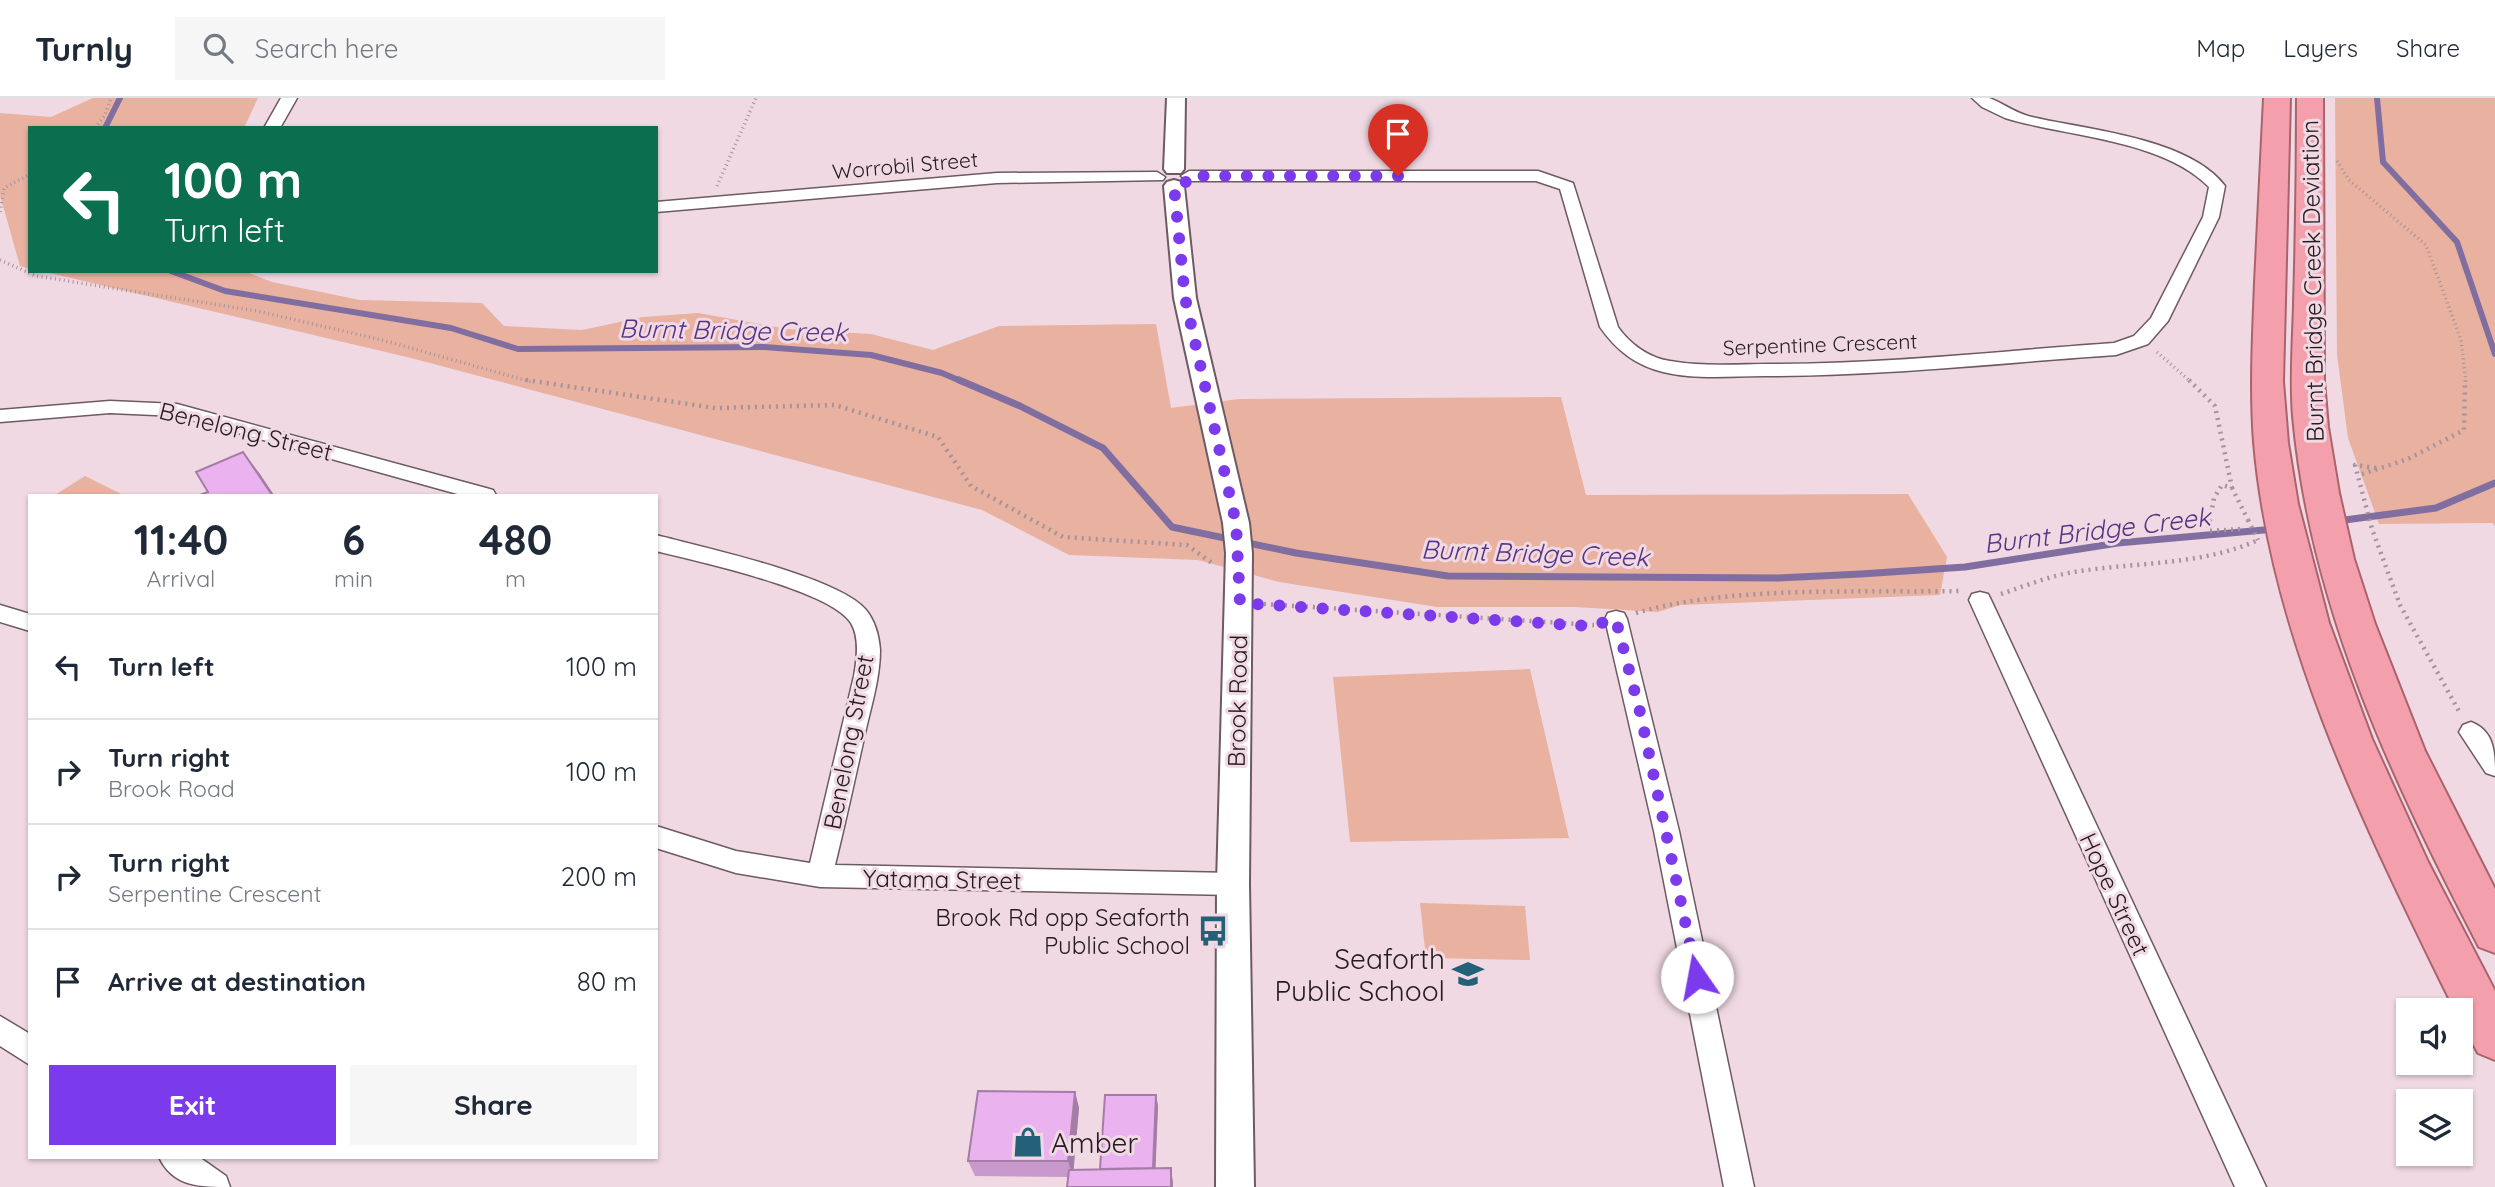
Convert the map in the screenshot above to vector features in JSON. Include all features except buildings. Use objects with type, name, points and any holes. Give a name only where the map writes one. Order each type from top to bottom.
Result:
[{"type":"highway","name":"Burnt Bridge Creek Deviation","points":[[2277,98],[2267,382],[2269,530],[2303,602],[2327,674],[2373,792],[2420,892],[2495,1037]]},
{"type":"highway","name":"Burnt Bridge Creek Deviation","points":[[2310,98],[2309,378],[2311,425],[2327,523],[2368,660],[2411,767],[2495,933]]},
{"type":"street","points":[[273,126],[289,98]]},
{"type":"street","name":"Brook Road","points":[[1176,98],[1173,177],[1185,298],[1237,538],[1240,603],[1233,884],[1234,1184]]},
{"type":"street","points":[[1980,98],[2004,114],[2151,149],[2193,164],[2211,176],[2217,186],[2211,217],[2159,321],[2141,340]]},
{"type":"street","name":"Serpentine Crescent","points":[[1173,177],[1538,176],[1567,186],[1609,327],[1614,335],[1641,358],[1681,369],[1822,370],[2116,349],[2141,340]]},
{"type":"street","name":"Worrobil Street","points":[[658,207],[997,178],[1173,177]]},
{"type":"street","name":"Benelong Street","points":[[0,416],[106,406],[146,406],[177,410],[482,494]]},
{"type":"street","name":"Benelong Street","points":[[658,544],[827,594],[857,612],[864,625],[868,642],[866,676],[820,876]]},
{"type":"street","name":"Hope Street","points":[[1980,600],[2251,1187]]},
{"type":"street","points":[[0,613],[28,622]]},
{"type":"street","points":[[1616,620],[1650,760],[1709,1031],[1739,1187]]},
{"type":"street","points":[[2471,732],[2495,766]]},
{"type":"street","name":"Yatama Street","points":[[658,838],[736,862],[820,876],[1233,884]]},
{"type":"street","points":[[0,1029],[28,1050]]},
{"type":"street","points":[[177,1159],[215,1187]]},
{"type":"path","points":[[96,126],[105,115],[111,98]]},
{"type":"path","points":[[710,202],[756,98]]},
{"type":"path","points":[[2337,162],[2349,180],[2426,245],[2440,275],[2461,340],[2467,397],[2464,429],[2408,459],[2362,474]]},
{"type":"path","points":[[0,212],[4,188],[28,175]]},
{"type":"path","points":[[0,260],[28,272]]},
{"type":"path","points":[[29,273],[257,311],[382,340],[540,384],[715,408],[835,405],[938,437],[971,486],[1063,537],[1187,545],[1212,563],[1218,602],[1587,626],[1671,603],[1764,595],[1957,590],[1980,600],[2072,572],[2199,557],[2247,546],[2269,530],[2232,488],[2215,405],[2210,397],[2141,340]]},
{"type":"path","points":[[36,276],[41,273]]},
{"type":"path","points":[[2378,469],[2355,465],[2372,529],[2400,605],[2471,732]]},
{"type":"path","points":[[2232,488],[2222,485],[2214,498],[2208,531],[2240,528]]},
{"type":"shaded area","points":[[93,98],[258,98],[245,126],[28,126],[28,268],[20,266],[0,195],[0,113],[51,117]]},
{"type":"shaded area","points":[[2335,98],[2495,98],[2495,526],[2492,523],[2379,524],[2348,438],[2337,355]]},
{"type":"shaded area","points":[[50,273],[249,273],[272,282],[360,300],[482,303],[504,326],[582,330],[643,317],[698,313],[788,329],[871,334],[933,350],[999,326],[1156,324],[1171,408],[1239,399],[1561,397],[1586,495],[1908,494],[1947,557],[1940,595],[1680,605],[1658,612],[1575,607],[1437,607],[1279,582],[1198,560],[1069,555],[982,510],[411,358]]},
{"type":"shaded area","points":[[85,476],[121,494],[57,494]]},
{"type":"shaded area","points":[[1530,669],[1569,838],[1350,842],[1333,677]]},
{"type":"shaded area","points":[[1420,903],[1525,906],[1530,960],[1426,958]]},
{"type":"waterway","name":"Burnt Bridge Creek","points":[[106,126],[120,98]]},
{"type":"waterway","name":"Burnt Bridge Creek","points":[[2377,98],[2383,162],[2457,242],[2495,354]]},
{"type":"waterway","name":"Burnt Bridge Creek","points":[[176,273],[225,291],[451,328],[518,349],[764,347],[871,355],[942,373],[963,382]]},
{"type":"waterway","name":"Burnt Bridge Creek","points":[[959,380],[1020,406],[1103,448],[1172,527],[1296,553],[1448,576],[1778,578],[1861,574],[1965,567],[2118,543],[2275,529]]},
{"type":"waterway","name":"Burnt Bridge Creek","points":[[2337,521],[2436,508],[2495,483]]},
{"type":"place","name":"Brook Rd opp Seaforth Public School","points":[[1213,931]]},
{"type":"place","name":"Seaforth Public School","points":[[1468,974]]},
{"type":"place","name":"Amber","points":[[1028,1142]]},
{"type":"route","points":[[1398,176],[1189,176],[1186,182],[1174,186],[1174,212],[1185,298],[1236,523],[1240,603],[1587,626],[1616,620],[1640,712],[1697,977]]}]
